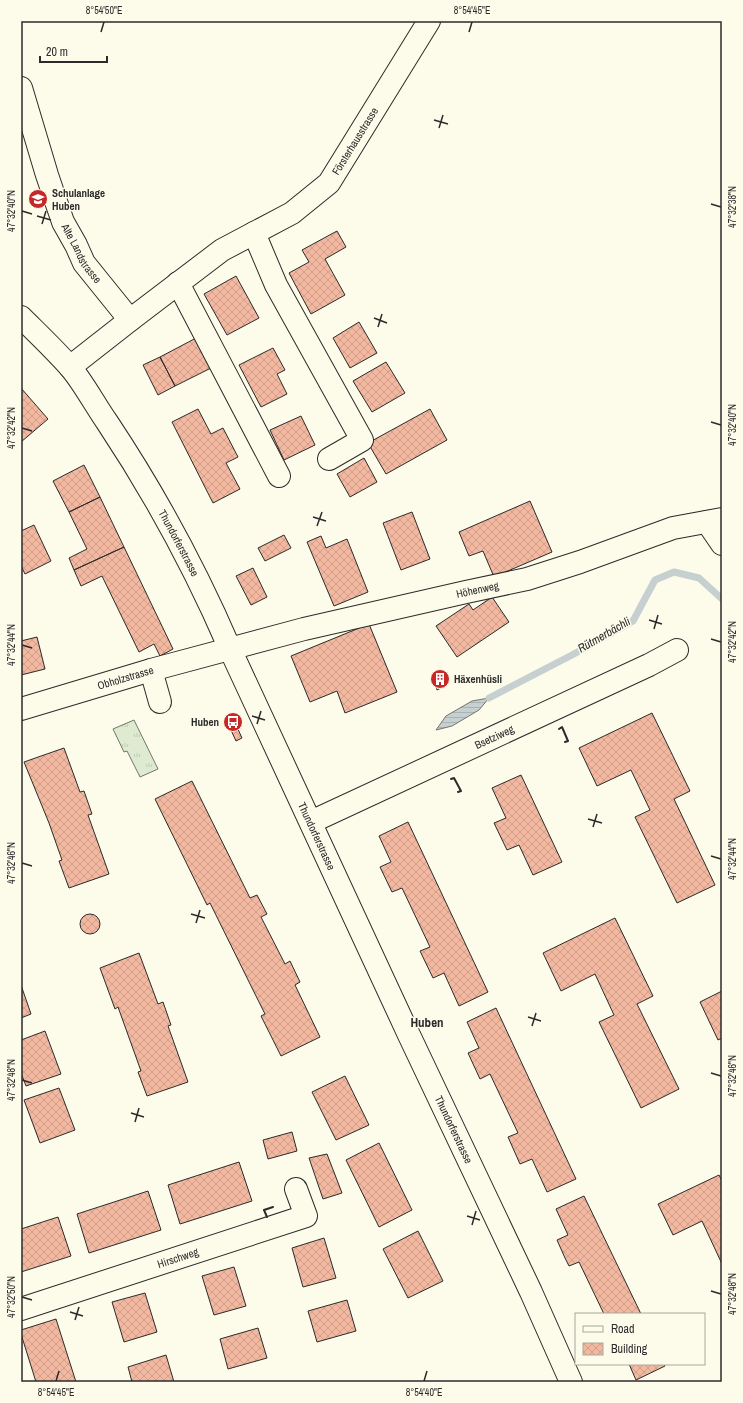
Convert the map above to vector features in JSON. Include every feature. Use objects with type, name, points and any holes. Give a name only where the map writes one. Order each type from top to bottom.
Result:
[{"type":"street","name":"Försterhausstrasse","points":[[70,368],[222,250],[292,213],[329,183],[429,21]]},
{"type":"street","name":"Alte Landstrasse","points":[[21,88],[47,175],[63,222],[84,263],[130,320]]},
{"type":"street","points":[[254,233],[276,285],[362,440],[329,459]]},
{"type":"street","points":[[178,283],[279,476]]},
{"type":"street","name":"Thundorferstrasse","points":[[21,316],[70,368],[132,459],[174,532],[212,609],[409,1034],[531,1292],[571,1382]]},
{"type":"street","points":[[715,521],[722,544]]},
{"type":"street","name":"Höhenweg","points":[[230,649],[304,629],[527,579],[580,562],[673,528],[715,521]]},
{"type":"street","name":"Obholzstrasse","points":[[21,709],[151,670],[230,649]]},
{"type":"street","name":"Bsetziweg","points":[[311,822],[649,665],[677,650]]},
{"type":"street","points":[[151,670],[160,702]]},
{"type":"street","name":"Hirschweg","points":[[21,1309],[306,1216],[296,1189]]},
{"type":"green space","points":[[134,720],[158,769],[140,777],[127,751],[124,752],[113,729]]},
{"type":"shaded area","points":[[489,698],[479,710],[452,726],[436,730],[446,716],[472,701]]},
{"type":"building","points":[[337,231],[346,247],[325,259],[345,295],[311,314],[289,273],[309,262],[302,250]]},
{"type":"building","points":[[236,276],[259,318],[227,335],[204,294]]},
{"type":"building","points":[[359,322],[377,353],[350,368],[333,338]]},
{"type":"building","points":[[198,337],[213,367],[175,386],[160,357]]},
{"type":"building","points":[[273,348],[285,370],[277,374],[287,394],[261,407],[239,365]]},
{"type":"building","points":[[160,357],[175,386],[158,395],[143,365]]},
{"type":"building","points":[[386,362],[405,393],[372,412],[353,381]]},
{"type":"building","points":[[21,388],[48,419],[21,442]]},
{"type":"building","points":[[198,409],[211,434],[223,428],[238,457],[226,463],[240,489],[213,503],[172,422]]},
{"type":"building","points":[[430,409],[447,440],[386,474],[368,443]]},
{"type":"building","points":[[301,416],[315,445],[284,460],[270,430]]},
{"type":"building","points":[[364,458],[377,482],[350,497],[337,474]]},
{"type":"building","points":[[84,465],[100,497],[69,512],[53,481]]},
{"type":"building","points":[[100,497],[124,547],[74,570],[69,558],[87,549],[69,512]]},
{"type":"building","points":[[530,501],[552,552],[494,577],[483,551],[469,556],[459,532]]},
{"type":"building","points":[[412,512],[430,559],[401,570],[383,523]]},
{"type":"building","points":[[34,525],[51,561],[25,574],[21,566],[21,531]]},
{"type":"building","points":[[284,535],[291,548],[265,561],[258,548]]},
{"type":"building","points":[[321,536],[326,548],[347,539],[368,592],[334,606],[307,542]]},
{"type":"building","points":[[124,547],[173,649],[160,656],[154,644],[139,652],[102,576],[81,586],[74,570]]},
{"type":"building","points":[[253,568],[267,597],[251,605],[236,576]]},
{"type":"building","points":[[492,597],[509,622],[457,657],[436,626],[469,604],[473,610]]},
{"type":"building","points":[[369,624],[397,692],[345,713],[337,691],[310,702],[291,656]]},
{"type":"building","points":[[37,637],[45,669],[21,675],[21,641]]},
{"type":"building","name":"Häxenhüsli","points":[[443,671],[447,685],[437,690],[432,674]]},
{"type":"building","points":[[652,713],[690,791],[674,799],[715,885],[677,903],[635,817],[650,810],[631,770],[597,786],[579,748]]},
{"type":"building","points":[[236,725],[242,738],[236,741],[230,728]]},
{"type":"building","points":[[64,748],[80,792],[84,791],[92,814],[88,815],[109,874],[69,888],[59,861],[62,860],[49,823],[24,762]]},
{"type":"building","points":[[521,775],[562,862],[533,875],[519,845],[507,850],[494,823],[506,818],[492,788]]},
{"type":"building","points":[[192,781],[250,898],[257,895],[267,914],[261,917],[285,964],[290,961],[300,982],[295,985],[320,1037],[281,1056],[261,1016],[265,1014],[210,903],[207,905],[155,799]]},
{"type":"building","points":[[408,822],[488,992],[459,1006],[444,973],[433,978],[420,951],[430,947],[402,888],[392,892],[380,867],[391,862],[379,836]]},
{"type":"building","points":[[90,914],[97,917],[100,924],[97,931],[90,934],[83,931],[80,924],[83,917]]},
{"type":"building","points":[[615,918],[653,996],[637,1004],[679,1089],[641,1108],[599,1022],[614,1015],[595,974],[561,991],[543,953]]},
{"type":"building","points":[[139,953],[158,1004],[163,1002],[171,1025],[168,1026],[188,1082],[147,1096],[138,1072],[141,1071],[118,1007],[115,1009],[100,968]]},
{"type":"building","points":[[21,985],[31,1014],[21,1018]]},
{"type":"building","points":[[722,991],[722,1038],[718,1040],[700,1002]]},
{"type":"building","points":[[496,1008],[576,1179],[547,1192],[532,1159],[520,1164],[508,1137],[518,1133],[490,1074],[480,1079],[468,1053],[479,1048],[467,1022]]},
{"type":"building","points":[[45,1031],[61,1074],[26,1086],[21,1073],[21,1040]]},
{"type":"building","points":[[345,1076],[369,1125],[336,1140],[312,1092]]},
{"type":"building","points":[[59,1088],[75,1130],[40,1143],[24,1100]]},
{"type":"building","points":[[292,1132],[297,1151],[268,1159],[263,1140]]},
{"type":"building","points":[[379,1143],[412,1210],[379,1227],[346,1160]]},
{"type":"building","points":[[327,1154],[342,1193],[323,1199],[309,1158]]},
{"type":"building","points":[[239,1162],[252,1201],[180,1224],[168,1185]]},
{"type":"building","points":[[719,1175],[722,1181],[722,1264],[702,1221],[673,1235],[658,1204]]},
{"type":"building","points":[[148,1191],[161,1230],[89,1253],[77,1214]]},
{"type":"building","points":[[584,1196],[641,1313],[604,1313],[579,1262],[569,1266],[565,1258],[557,1240],[568,1235],[556,1209]]},
{"type":"building","points":[[58,1217],[71,1256],[21,1272],[21,1229]]},
{"type":"building","points":[[418,1231],[443,1281],[408,1298],[383,1249]]},
{"type":"building","points":[[324,1238],[336,1278],[303,1287],[292,1248]]},
{"type":"building","points":[[234,1267],[246,1306],[214,1315],[202,1276]]},
{"type":"building","points":[[145,1293],[157,1332],[124,1342],[112,1302]]},
{"type":"building","points":[[347,1300],[356,1331],[317,1342],[308,1311]]},
{"type":"building","points":[[56,1319],[76,1382],[36,1382],[21,1330]]},
{"type":"building","points":[[258,1328],[267,1358],[228,1369],[220,1339]]},
{"type":"building","points":[[166,1355],[174,1382],[132,1382],[128,1367]]},
{"type":"building","points":[[629,1365],[664,1365],[665,1366],[636,1380]]},
{"type":"waterway","name":"Rütmerbächli","points":[[489,698],[572,655],[633,621],[655,580],[674,572],[699,578],[722,599]]},
{"type":"wall","points":[[559,729],[562,727],[568,741],[565,742]]},
{"type":"wall","points":[[451,779],[454,778],[461,791],[458,792]]},
{"type":"wall","points":[[267,1217],[264,1210],[273,1207]]},
{"type":"place","name":"Schulanlage Huben","points":[[38,199]]},
{"type":"place","name":"Häxenhüsli","points":[[440,679]]},
{"type":"place","name":"Huben","points":[[233,722]]},
{"type":"district","name":"Huben","points":[[427,1022]]}]
